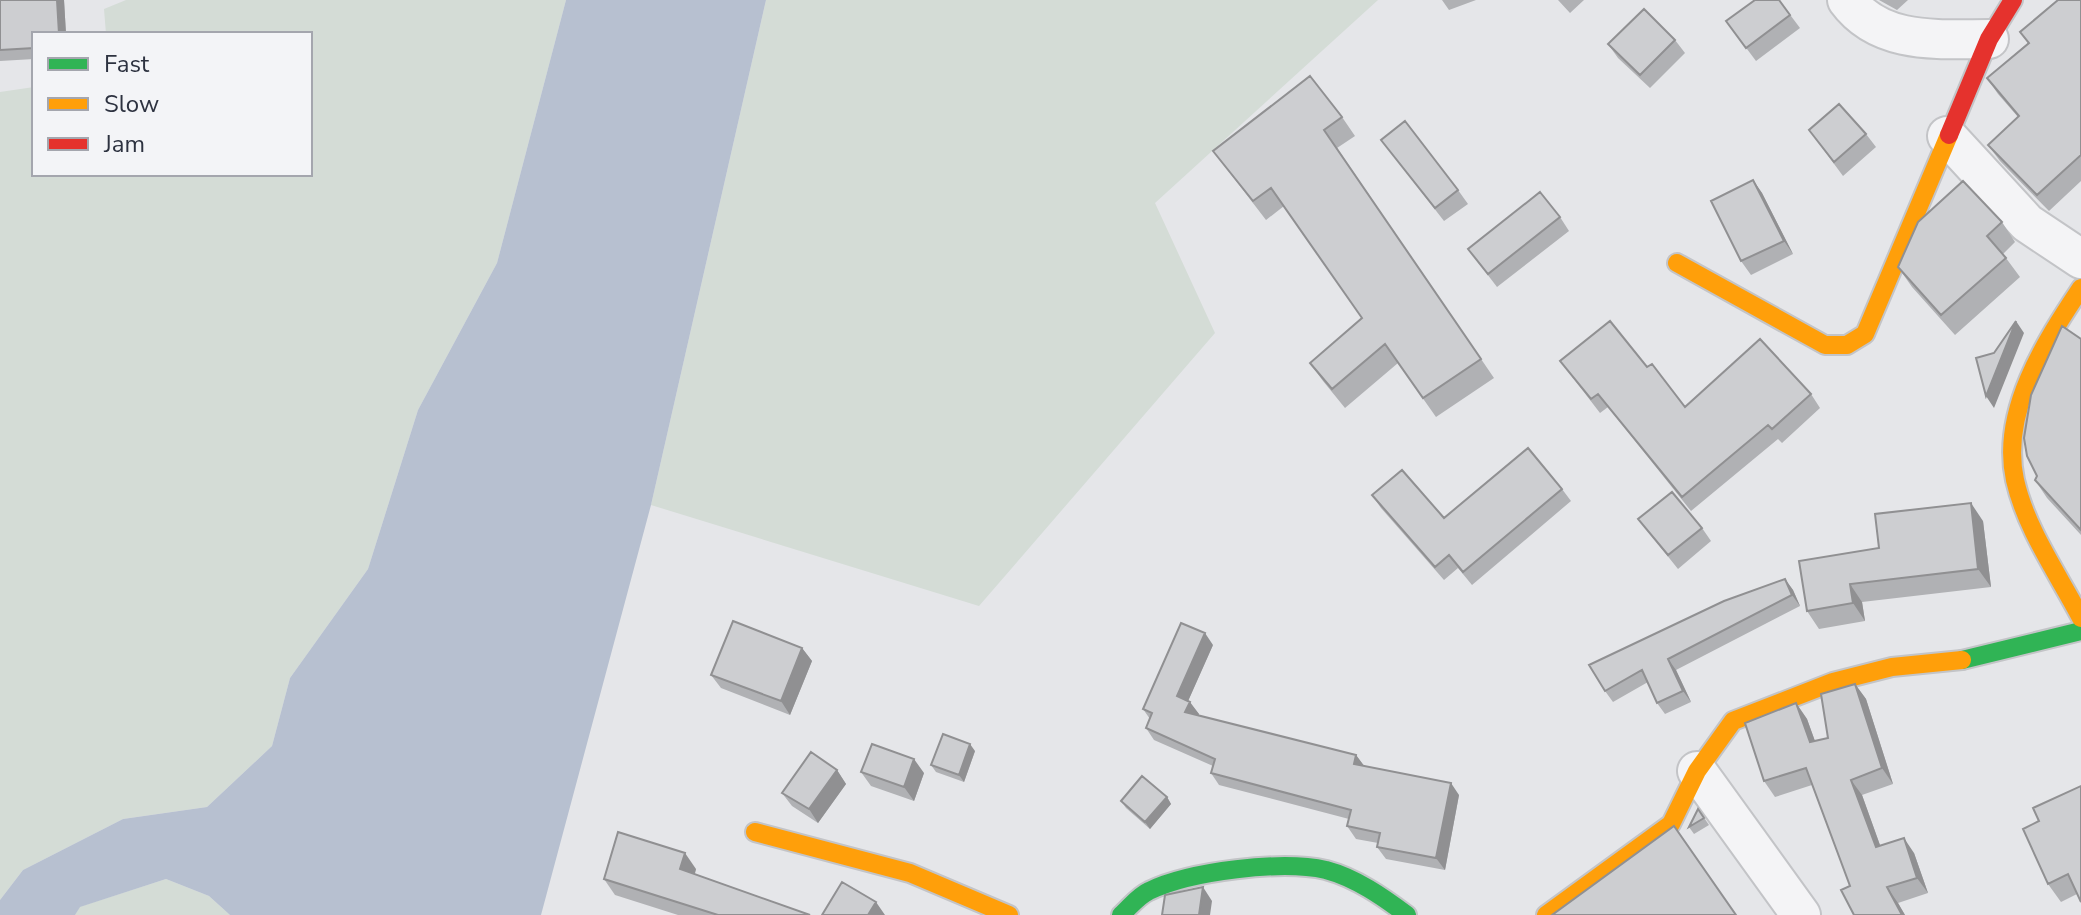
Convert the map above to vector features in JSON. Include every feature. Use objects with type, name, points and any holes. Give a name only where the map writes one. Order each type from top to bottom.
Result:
[{"type":"street","points":[[1847,0],[1860,17],[1889,33],[1922,38],[1989,39]]},
{"type":"street","points":[[1677,263],[1825,345],[1847,345],[1865,334],[1989,39],[2013,0]]},
{"type":"street","points":[[1947,136],[2027,223],[2081,259]]},
{"type":"street","points":[[2081,288],[2062,315],[2023,396],[2012,438],[2014,477],[2018,490],[2081,618]]},
{"type":"street","points":[[1546,915],[1671,824],[1697,771],[1733,721],[1833,682],[1892,667],[1961,660],[2081,631]]},
{"type":"street","points":[[1697,771],[1801,915]]},
{"type":"street","points":[[755,832],[910,873],[1009,915]]},
{"type":"street","points":[[1121,915],[1148,892],[1185,880],[1288,867],[1315,868],[1341,876],[1382,896],[1407,915]]},
{"type":"shaded area","points":[[126,0],[566,0],[497,263],[418,410],[368,569],[290,678],[272,746],[207,807],[123,819],[23,870],[0,900],[0,92],[32,87],[32,176],[312,176],[312,32],[106,32],[104,9]]},
{"type":"shaded area","points":[[766,0],[1378,0],[1155,203],[1215,333],[979,606],[651,505]]},
{"type":"shaded area","points":[[166,879],[209,896],[230,915],[75,915],[79,907]]},
{"type":"water","points":[[566,0],[766,0],[651,505],[541,915],[230,915],[209,896],[166,879],[80,907],[75,915],[0,915],[0,900],[23,870],[123,819],[207,807],[272,746],[290,678],[368,569],[418,410],[497,263]]},
{"type":"building","points":[[0,0],[57,0],[59,32],[32,32],[32,48],[0,50]]},
{"type":"building","points":[[1755,0],[1779,0],[1790,15],[1746,48],[1726,21]]},
{"type":"building","points":[[2058,0],[2081,0],[2081,155],[2037,195],[1988,145],[2019,116],[1987,78],[2029,43],[2020,32]]},
{"type":"building","points":[[1644,9],[1675,40],[1640,75],[1608,44]]},
{"type":"building","points":[[1310,76],[1342,117],[1324,130],[1481,359],[1423,398],[1385,344],[1332,389],[1310,363],[1362,318],[1271,188],[1253,201],[1213,151]]},
{"type":"building","points":[[1839,104],[1866,134],[1834,162],[1809,130]]},
{"type":"building","points":[[1405,121],[1458,190],[1435,208],[1381,140]]},
{"type":"building","points":[[1753,180],[1784,241],[1741,261],[1711,201]]},
{"type":"building","points":[[1963,181],[2002,222],[1987,236],[2006,258],[1941,315],[1898,267],[1918,222]]},
{"type":"building","points":[[1540,192],[1560,217],[1488,274],[1468,249]]},
{"type":"building","points":[[1610,321],[1647,367],[1652,364],[1685,407],[1760,339],[1811,394],[1772,429],[1768,425],[1682,497],[1598,394],[1591,399],[1560,361]]},
{"type":"building","points":[[2016,321],[1986,396],[1976,358],[1994,353]]},
{"type":"building","points":[[2062,326],[2081,339],[2081,530],[2035,480],[2037,476],[2027,456],[2024,438],[2031,395]]},
{"type":"building","points":[[1528,448],[1562,489],[1463,572],[1449,555],[1435,567],[1372,495],[1402,470],[1444,518]]},
{"type":"building","points":[[1672,492],[1702,528],[1668,555],[1638,519]]},
{"type":"building","points":[[1971,503],[1978,569],[1850,584],[1853,603],[1807,611],[1799,561],[1879,548],[1875,514]]},
{"type":"building","points":[[1785,579],[1792,595],[1668,659],[1683,691],[1657,703],[1642,670],[1605,691],[1589,665],[1724,601]]},
{"type":"building","points":[[733,621],[802,648],[781,701],[711,675]]},
{"type":"building","points":[[1181,623],[1205,633],[1177,696],[1190,702],[1185,712],[1356,755],[1354,764],[1451,783],[1436,858],[1377,847],[1380,833],[1347,826],[1351,810],[1211,773],[1215,759],[1146,728],[1152,713],[1143,709]]},
{"type":"building","points":[[1855,684],[1882,768],[1851,780],[1876,847],[1904,838],[1917,878],[1887,887],[1902,915],[1854,915],[1841,890],[1850,886],[1806,768],[1764,781],[1745,723],[1796,703],[1810,742],[1828,738],[1821,694]]},
{"type":"building","points":[[943,734],[970,744],[959,775],[931,765]]},
{"type":"building","points":[[872,744],[914,759],[904,787],[861,772]]},
{"type":"building","points":[[811,752],[837,770],[809,809],[782,793]]},
{"type":"building","points":[[1142,776],[1167,797],[1145,822],[1121,801]]},
{"type":"building","points":[[2081,786],[2081,902],[2068,874],[2048,884],[2023,829],[2039,821],[2033,808]]},
{"type":"building","points":[[1698,809],[1704,818],[1689,827]]},
{"type":"building","points":[[1674,826],[1736,915],[1552,915]]},
{"type":"building","points":[[618,832],[685,853],[680,869],[810,915],[718,915],[604,879]]},
{"type":"building","points":[[842,882],[876,902],[868,915],[822,915]]},
{"type":"building","points":[[1203,887],[1199,915],[1162,915],[1165,895]]},
{"type":"traffic: fast","points":[[1962,660],[2081,631]]},
{"type":"traffic: fast","points":[[1121,915],[1145,893],[1167,884],[1236,869],[1286,866],[1337,873],[1369,889],[1407,915]]},
{"type":"traffic: slow","points":[[1677,263],[1825,345],[1847,345],[1865,334],[1949,135]]},
{"type":"traffic: slow","points":[[2081,288],[2053,331],[2029,379],[2014,429],[2012,454],[2015,480],[2027,516],[2081,618]]},
{"type":"traffic: slow","points":[[1546,915],[1671,824],[1697,771],[1733,721],[1833,682],[1892,667],[1962,660]]},
{"type":"traffic: slow","points":[[755,832],[910,873],[1009,915]]},
{"type":"traffic: jam","points":[[1949,135],[1989,39],[2013,0]]}]
